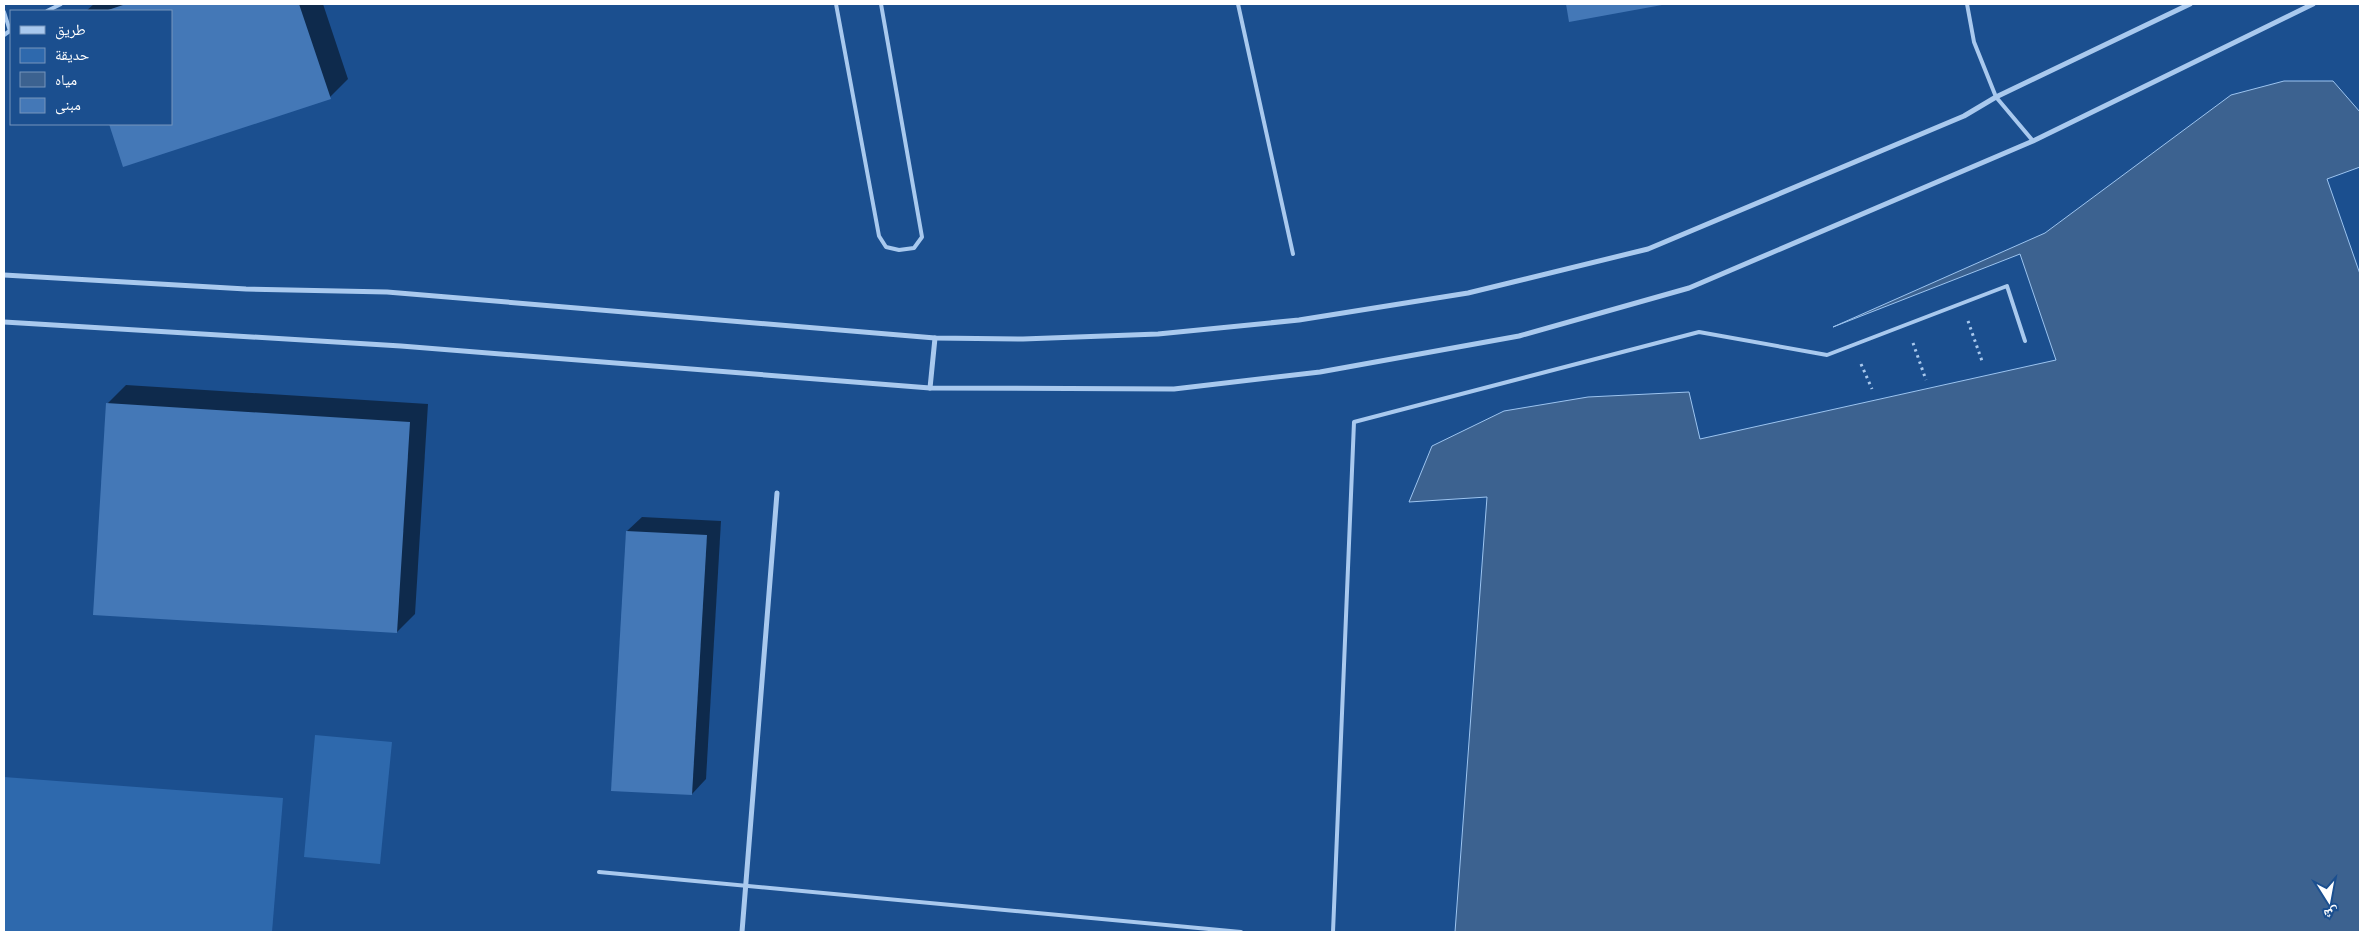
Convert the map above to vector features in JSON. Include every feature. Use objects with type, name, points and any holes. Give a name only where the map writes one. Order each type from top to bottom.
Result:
[{"type":"street","points":[[4,275],[246,289],[388,292],[935,338],[1024,340],[1158,334],[1299,320],[1468,293],[1648,249],[1964,116],[1996,97],[2190,4]]},
{"type":"street","points":[[4,322],[401,346],[930,388],[1174,389],[1320,372],[1519,336],[1689,288],[2033,141],[2313,4]]},
{"type":"street","points":[[930,388],[935,338]]},
{"type":"street","points":[[742,932],[777,493]]},
{"type":"lane","points":[[49,10],[62,4]]},
{"type":"lane","points":[[836,4],[879,236],[886,248],[899,250],[914,248],[922,237],[881,4]]},
{"type":"lane","points":[[1238,4],[1294,254]]},
{"type":"lane","points":[[1967,4],[1974,42],[1996,97],[2033,141]]},
{"type":"lane","points":[[4,12],[10,28]]},
{"type":"lane","points":[[1333,932],[1354,422],[1699,332],[1827,355],[2007,286],[2025,341]]},
{"type":"lane","points":[[599,872],[1241,932]]},
{"type":"path","points":[[1962,304],[1982,361]]},
{"type":"path","points":[[1907,324],[1926,380]]},
{"type":"path","points":[[1853,345],[1872,389]]},
{"type":"green space","points":[[315,735],[392,742],[380,864],[304,857]]},
{"type":"green space","points":[[4,777],[283,798],[272,932],[4,932]]},
{"type":"water","points":[[2284,81],[2333,81],[2360,112],[2360,167],[2327,179],[2360,274],[2360,932],[1455,932],[1487,497],[1409,502],[1432,446],[1504,411],[1588,397],[1689,392],[1700,439],[2056,360],[2020,254],[1833,327],[2045,233],[2231,95]]},
{"type":"building","points":[[126,4],[299,4],[331,99],[123,167],[109,125],[172,125],[172,10],[108,10]]},
{"type":"building","points":[[1566,4],[1662,4],[1662,5],[1569,22]]},
{"type":"building","points":[[106,403],[410,422],[397,633],[93,615]]},
{"type":"building","points":[[626,531],[707,535],[692,795],[611,791]]}]
